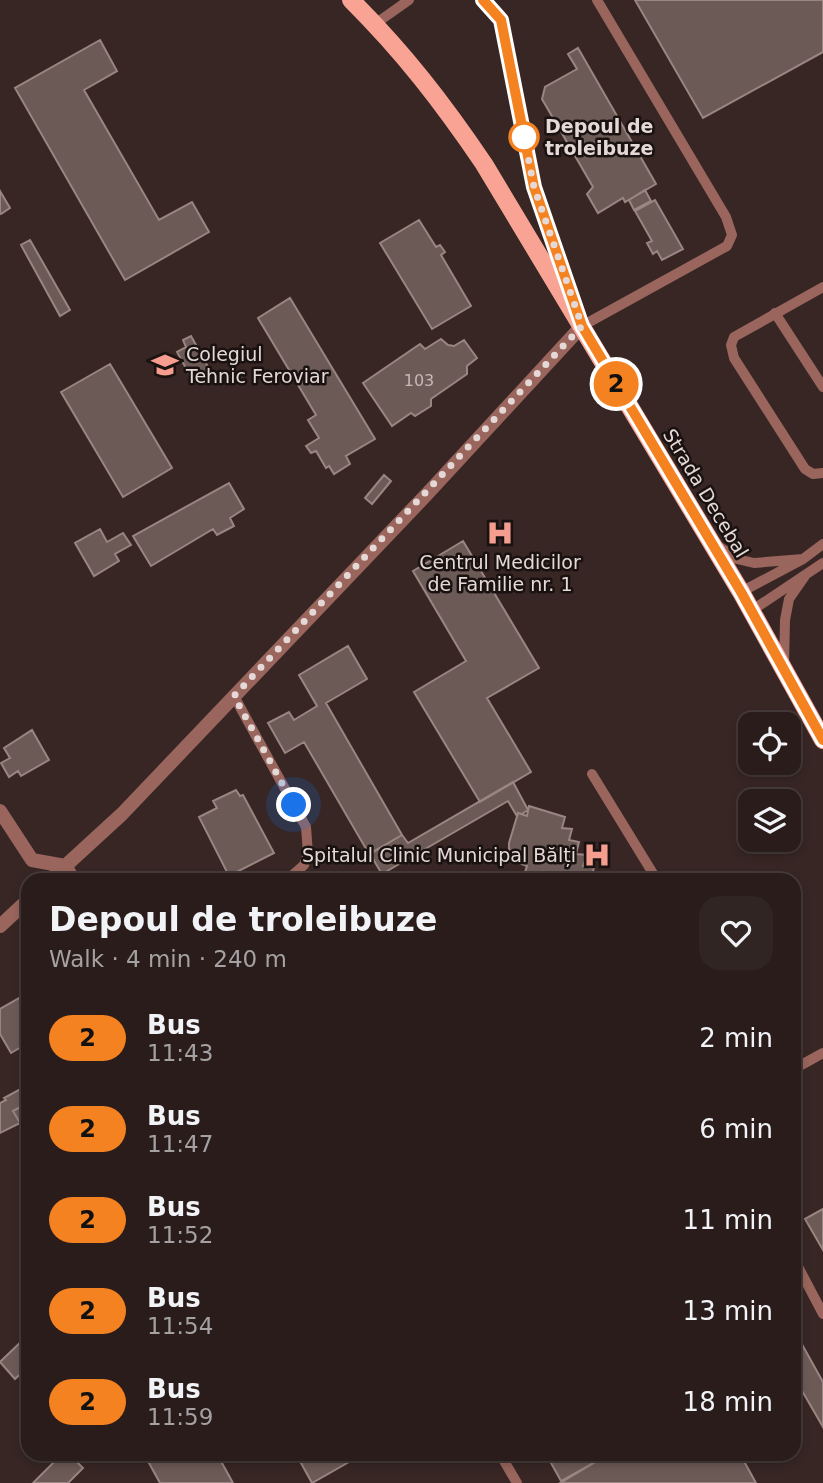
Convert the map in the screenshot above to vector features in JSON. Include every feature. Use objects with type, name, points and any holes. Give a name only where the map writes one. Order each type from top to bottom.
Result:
[{"type":"main road","name":"Strada Decebal","points":[[351,0],[441,100],[484,164],[741,592],[823,740]]},
{"type":"street","points":[[58,873],[122,814],[436,484],[582,326]]},
{"type":"street","points":[[0,811],[32,860],[65,866],[70,873]]},
{"type":"street","points":[[0,926],[21,906]]},
{"type":"lane","points":[[375,24],[409,0]]},
{"type":"lane","points":[[483,0],[501,20],[534,187],[582,326],[727,246],[732,235],[726,217],[597,0]]},
{"type":"lane","points":[[823,287],[734,337],[730,345],[734,358],[805,469],[813,474],[823,473]]},
{"type":"lane","points":[[775,313],[823,387]]},
{"type":"lane","points":[[710,541],[737,559],[754,563],[803,559]]},
{"type":"lane","points":[[741,592],[803,559],[823,544]]},
{"type":"lane","points":[[751,611],[823,563]]},
{"type":"lane","points":[[784,670],[785,620],[789,599],[805,576]]},
{"type":"lane","points":[[234,696],[306,827],[308,854],[304,865],[295,873]]},
{"type":"lane","points":[[592,774],[653,873]]},
{"type":"lane","points":[[801,1065],[823,1053]]},
{"type":"lane","points":[[801,1272],[823,1314]]},
{"type":"lane","points":[[504,1461],[517,1483]]},
{"type":"building","points":[[635,0],[823,0],[823,52],[703,118]]},
{"type":"building","points":[[100,40],[117,71],[84,90],[159,220],[192,202],[209,232],[125,280],[15,88]]},
{"type":"building","points":[[578,48],[656,184],[625,202],[623,198],[598,213],[587,194],[593,187],[542,99],[545,87],[577,69],[568,54]]},
{"type":"building","points":[[645,190],[651,201],[634,210],[629,200]]},
{"type":"building","points":[[0,191],[10,208],[1,214],[0,213]]},
{"type":"building","points":[[655,200],[683,249],[662,260],[657,251],[653,254],[647,243],[652,241],[635,211]]},
{"type":"building","points":[[419,220],[436,247],[440,245],[445,252],[441,255],[471,306],[432,329],[380,243]]},
{"type":"building","points":[[30,240],[70,310],[60,316],[21,245]]},
{"type":"building","points":[[290,298],[375,439],[346,456],[350,464],[334,474],[329,466],[326,468],[316,451],[311,453],[306,446],[319,438],[308,420],[316,415],[258,318]]},
{"type":"building","points":[[191,336],[212,374],[194,383],[177,352],[186,347],[183,340]]},
{"type":"building","points":[[441,339],[454,346],[464,340],[477,358],[467,366],[467,374],[431,399],[431,406],[415,416],[411,413],[392,426],[363,383],[420,344],[425,349]]},
{"type":"building","points":[[110,364],[172,468],[123,497],[61,392]]},
{"type":"building","points":[[384,475],[391,481],[372,504],[365,498]]},
{"type":"building","points":[[229,483],[244,509],[230,518],[234,526],[217,535],[213,529],[151,566],[133,536]]},
{"type":"building","points":[[100,529],[107,542],[123,533],[131,545],[115,554],[119,561],[94,576],[75,543]]},
{"type":"building","points":[[463,541],[539,668],[487,698],[531,772],[480,802],[414,692],[466,661],[413,571]]},
{"type":"building","points":[[348,646],[367,679],[326,703],[402,835],[369,854],[304,742],[285,753],[268,723],[289,712],[294,720],[317,706],[299,675]]},
{"type":"building","points":[[32,730],[49,760],[21,776],[18,771],[9,777],[1,763],[10,758],[4,748]]},
{"type":"building","points":[[513,782],[528,810],[522,814],[518,813],[517,816],[508,801],[381,873],[370,854],[402,835],[408,843]]},
{"type":"building","points":[[236,790],[240,796],[243,795],[274,853],[235,873],[227,873],[199,817],[217,808],[213,801]]},
{"type":"building","points":[[529,806],[565,817],[562,828],[572,829],[569,840],[579,842],[576,854],[587,855],[583,866],[594,868],[592,873],[525,873],[527,866],[516,862],[519,852],[509,850],[509,843],[518,813],[527,816]]},
{"type":"building","points":[[21,997],[21,1047],[11,1053],[0,1034],[0,1009]]},
{"type":"building","points":[[21,1089],[21,1107],[13,1111],[20,1123],[0,1133],[0,1103],[6,1100],[4,1098]]},
{"type":"building","points":[[21,1107],[21,1125],[13,1111]]},
{"type":"building","points":[[823,1209],[823,1250],[805,1219]]},
{"type":"building","points":[[21,1342],[21,1373],[15,1379],[0,1362]]},
{"type":"building","points":[[801,1343],[823,1382],[823,1427],[801,1389]]},
{"type":"building","points":[[55,1461],[76,1461],[83,1468],[68,1483],[33,1483]]},
{"type":"building","points":[[148,1461],[221,1461],[233,1483],[160,1483]]},
{"type":"building","points":[[300,1461],[351,1461],[312,1483]]},
{"type":"building","points":[[550,1461],[597,1461],[561,1481]]},
{"type":"building","points":[[597,1461],[744,1461],[756,1483],[560,1483]]},
{"type":"bus line","name":"2","points":[[483,0],[501,20],[534,187],[582,326],[741,592],[823,740]]},
{"type":"place","name":"Depoul de troleibuze","points":[[524,137]]},
{"type":"place","name":"Colegiul Tehnic Feroviar","points":[[165,365]]},
{"type":"place","name":"Centrul Medicilor de Familie nr. 1","points":[[500,533]]},
{"type":"place","name":"Spitalul Clinic Municipal Bălți","points":[[597,855]]},
{"type":"route","points":[[294,805],[234,696],[427,494],[582,326],[534,187],[524,137]]}]
